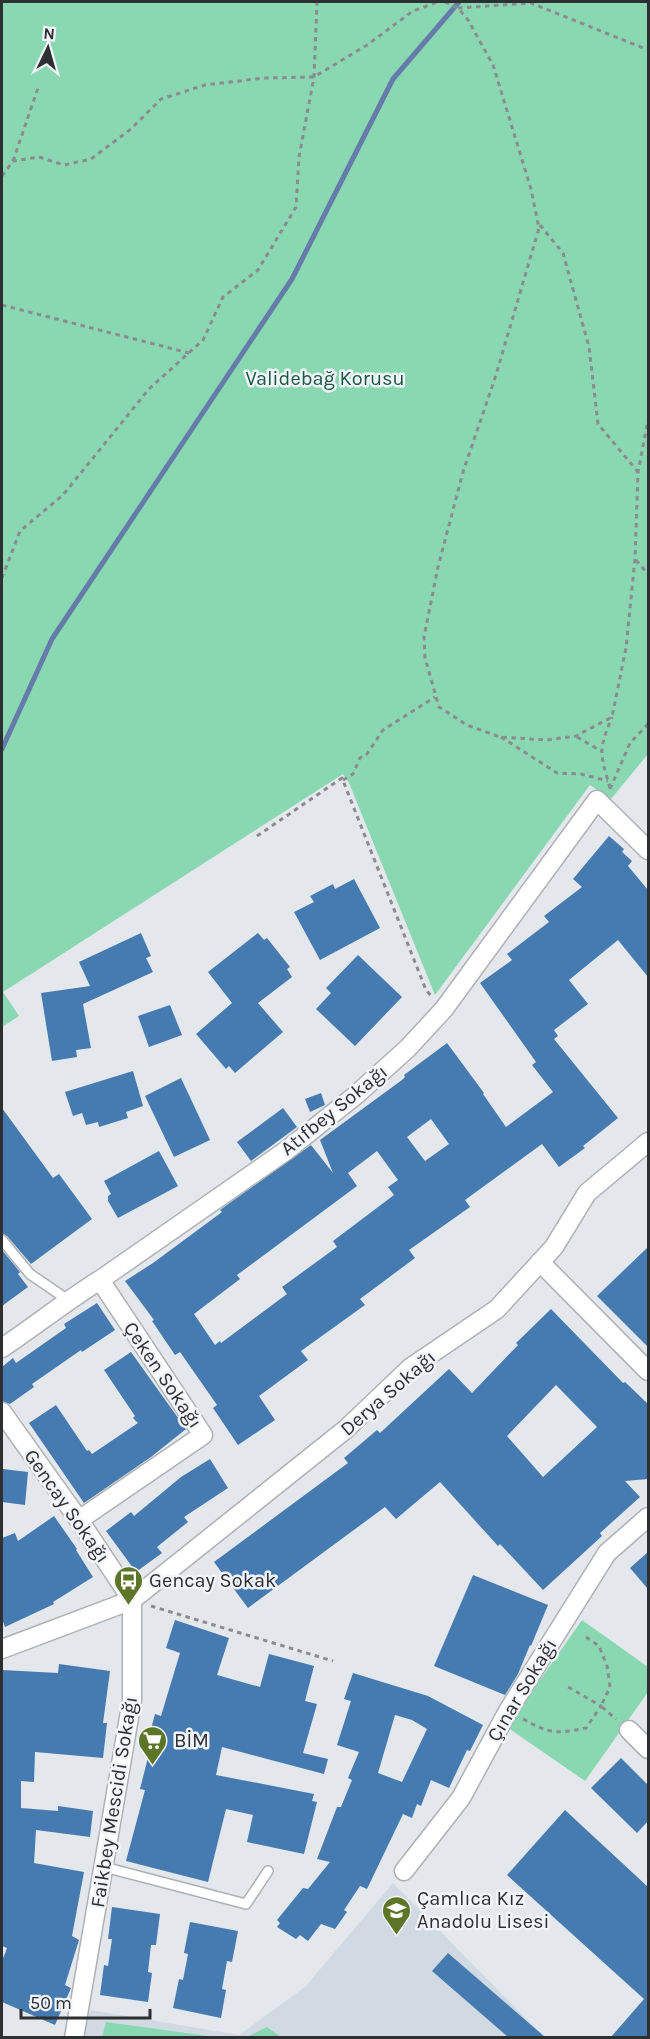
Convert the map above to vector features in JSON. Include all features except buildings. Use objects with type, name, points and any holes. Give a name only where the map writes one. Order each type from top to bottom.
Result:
[{"type":"street","points":[[604,795],[648,850]]},
{"type":"street","name":"Atıfbey Sokağı","points":[[2,1348],[296,1143],[356,1095],[408,1048],[444,1009],[604,795]]},
{"type":"street","name":"Derya Sokağı","points":[[2,1649],[132,1600],[346,1429],[410,1368],[497,1309],[554,1247],[587,1193],[648,1142]]},
{"type":"street","points":[[540,1262],[648,1371]]},
{"type":"street","name":"Çeken Sokağı","points":[[80,1520],[203,1435],[100,1280]]},
{"type":"street","name":"Gencay Sokağı","points":[[2,1412],[80,1520],[132,1600]]},
{"type":"street","name":"Çınar Sokağı","points":[[404,1871],[461,1798],[508,1711],[607,1553],[648,1517]]},
{"type":"street","name":"Faikbey Mescidi Sokağı","points":[[74,2037],[132,1700],[132,1600]]},
{"type":"street","points":[[629,1730],[648,1749]]},
{"type":"lane","points":[[2,1240],[30,1274],[68,1300]]},
{"type":"lane","points":[[104,1867],[246,1904],[268,1871]]},
{"type":"path","points":[[2,578],[20,531],[63,495],[149,388],[203,340],[223,297],[258,270],[296,207],[299,157],[314,77],[317,2]]},
{"type":"path","points":[[13,162],[39,157],[64,165],[91,159],[130,129],[161,99],[206,85],[264,78],[314,77],[367,45],[413,10],[438,2]]},
{"type":"path","points":[[445,2],[458,8],[468,20],[493,65],[531,189],[539,228],[496,375],[463,472],[438,567],[424,637],[425,658],[439,707],[467,725],[500,737],[557,773],[581,774],[608,781]]},
{"type":"path","points":[[458,8],[531,3],[648,50]]},
{"type":"path","points":[[2,176],[13,162],[38,88]]},
{"type":"path","points":[[538,222],[563,253],[589,347],[598,424],[638,472]]},
{"type":"path","points":[[2,305],[189,353]]},
{"type":"path","points":[[604,795],[608,781],[601,743],[612,717],[626,648],[635,559],[638,472],[648,420]]},
{"type":"path","points":[[635,559],[648,574]]},
{"type":"path","points":[[257,836],[342,778],[343,780],[353,774],[360,758],[367,754],[383,730],[435,697]]},
{"type":"path","points":[[500,737],[547,740],[576,736],[612,717]]},
{"type":"path","points":[[604,795],[630,743],[648,724]]},
{"type":"path","points":[[576,736],[601,751]]},
{"type":"path","points":[[346,786],[348,776]]},
{"type":"path","points":[[343,780],[426,990],[444,1009]]},
{"type":"path","points":[[132,1600],[333,1661]]},
{"type":"path","points":[[508,1711],[541,1729],[559,1734],[586,1728],[601,1706],[610,1687],[607,1665],[599,1646],[586,1637]]},
{"type":"path","points":[[568,1687],[601,1706],[629,1730]]},
{"type":"shaded area","name":"Çamlıca Kız Anadolu Lisesi","points":[[393,1883],[544,2037],[84,2038],[90,2010],[239,2035],[305,1987]]},
{"type":"green space","name":"Validebağ Korusu","points":[[2,2],[648,2],[648,754],[611,799],[590,785],[435,995],[349,783],[343,774],[3,992],[19,1016],[2,1027]]},
{"type":"green space","points":[[582,1620],[648,1667],[648,1692],[585,1781],[507,1727]]},
{"type":"green space","points":[[106,2022],[215,2037],[102,2037]]},
{"type":"green space","points":[[267,2027],[281,2037],[247,2037]]},
{"type":"waterway","points":[[2,749],[52,639],[292,279],[393,79],[459,2]]},
{"type":"place","name":"Gencay Sokak","points":[[128,1606]]},
{"type":"place","name":"BİM","points":[[153,1766]]},
{"type":"place","name":"Çamlıca Kız Anadolu Lisesi","points":[[396,1936]]}]
